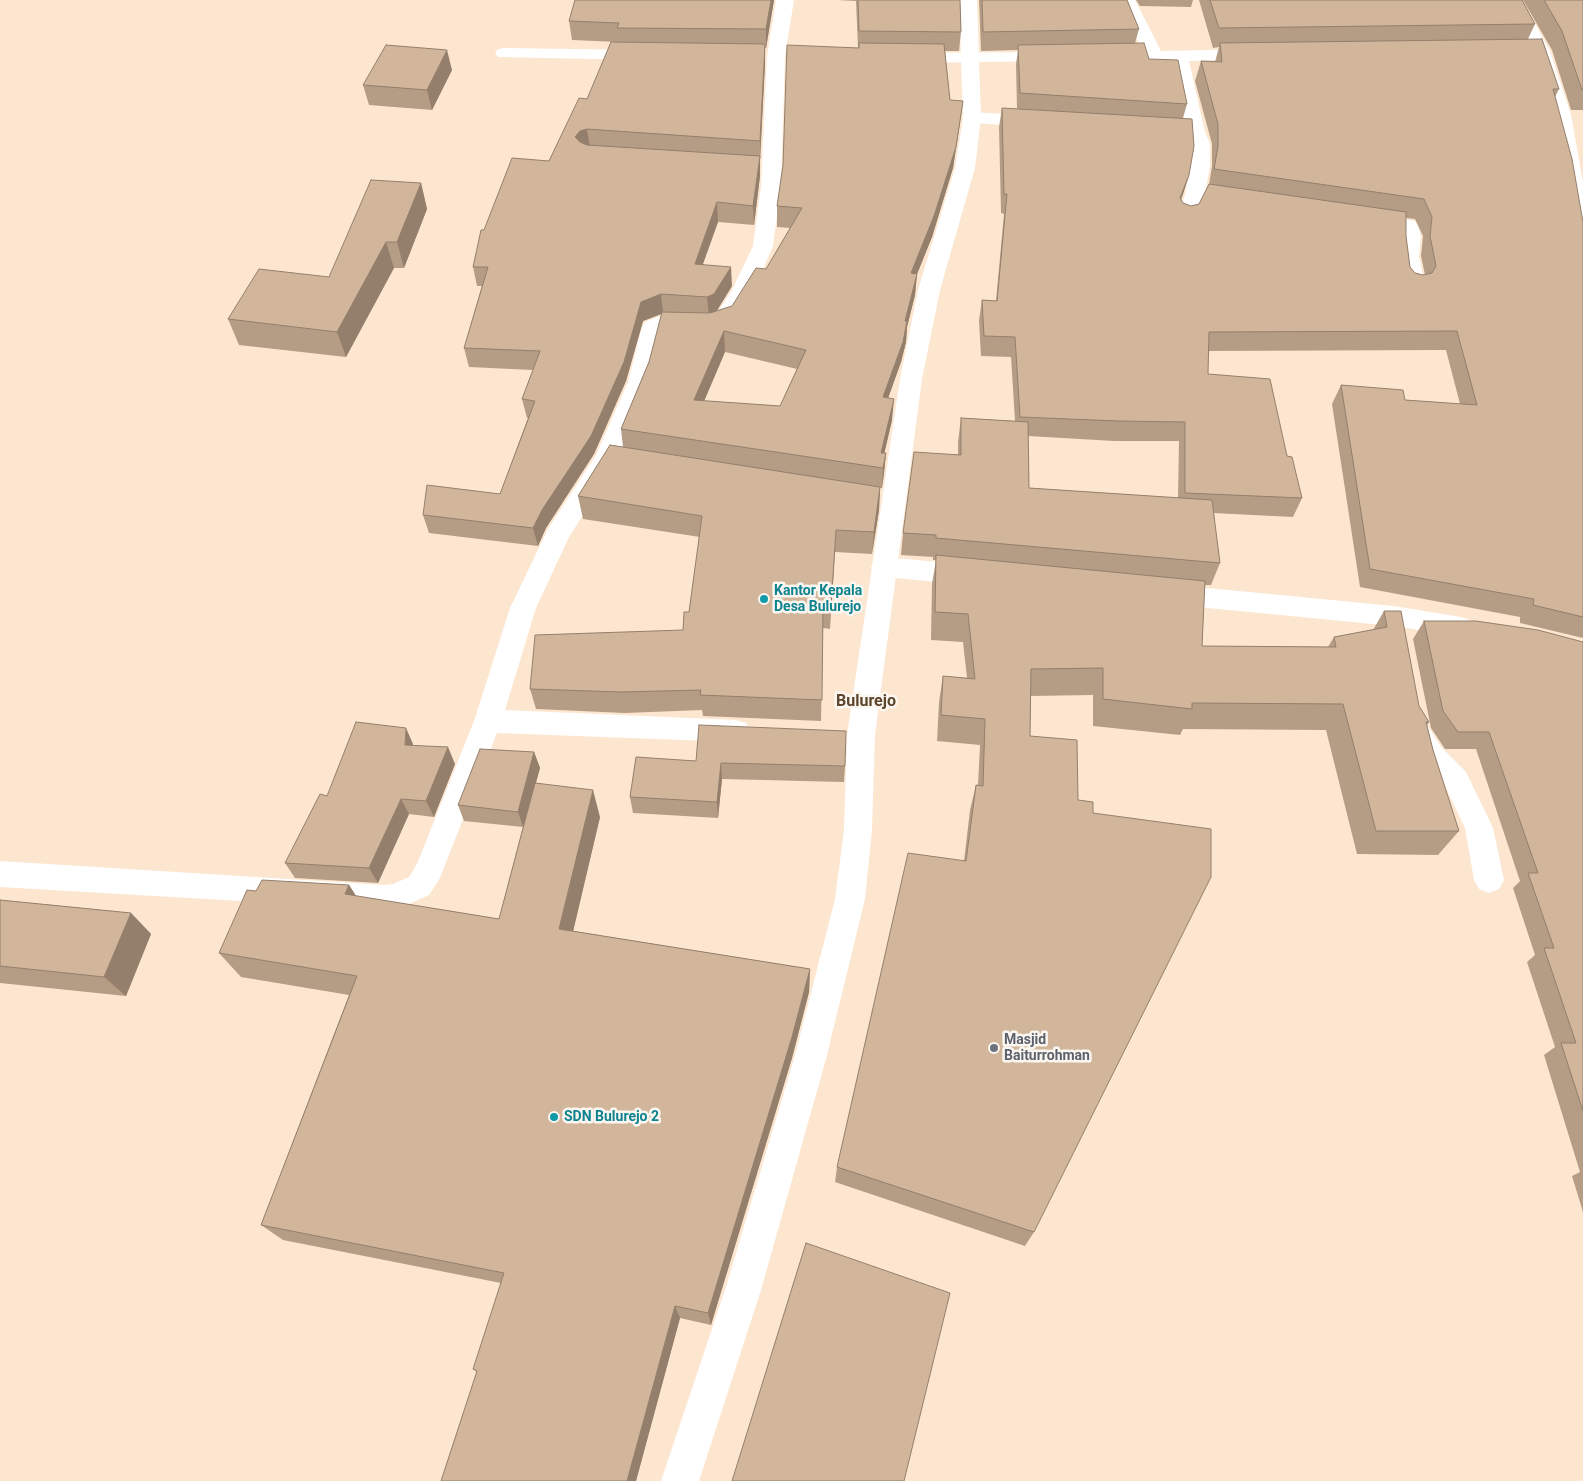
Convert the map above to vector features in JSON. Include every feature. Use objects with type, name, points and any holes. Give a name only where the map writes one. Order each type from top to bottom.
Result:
[{"type":"street","points":[[0,874],[396,898],[419,886],[429,871],[488,721],[523,608],[557,536],[617,459],[639,382],[652,327],[663,322],[710,325],[724,320],[743,290],[763,246],[762,168],[785,0]]},
{"type":"street","points":[[680,1481],[742,1290],[805,1077],[850,899],[858,830],[851,735],[884,567],[883,499],[911,379],[929,290],[965,168],[972,118],[968,0]]},
{"type":"street","points":[[1126,0],[1155,56]]},
{"type":"street","points":[[1513,0],[1541,51],[1562,115],[1583,241]]},
{"type":"street","points":[[1521,51],[1541,51]]},
{"type":"street","points":[[504,53],[660,55]]},
{"type":"street","points":[[1097,57],[1277,54]]},
{"type":"street","points":[[1179,56],[1195,132],[1200,144],[1200,166],[1204,196],[1186,218]]},
{"type":"street","points":[[893,58],[1068,57]]},
{"type":"street","points":[[972,118],[1060,124]]},
{"type":"street","points":[[1139,130],[1195,132]]},
{"type":"street","points":[[1346,215],[1408,226],[1411,237],[1409,256],[1414,286]]},
{"type":"street","points":[[884,567],[992,577]]},
{"type":"street","points":[[1139,592],[1396,629],[1488,631]]},
{"type":"street","points":[[1410,706],[1416,732],[1431,755],[1456,780],[1475,820],[1489,880]]},
{"type":"street","points":[[488,721],[761,732]]},
{"type":"building","points":[[575,0],[771,0],[766,29],[617,28],[619,23],[569,21]]},
{"type":"building","points":[[858,0],[960,0],[961,32],[859,31]]},
{"type":"building","points":[[982,0],[1127,0],[1139,29],[983,32]]},
{"type":"building","points":[[1210,0],[1522,0],[1535,24],[1219,28]]},
{"type":"building","points":[[1544,0],[1583,0],[1583,90],[1562,31]]},
{"type":"building","points":[[1542,39],[1559,89],[1553,89],[1572,159],[1583,222],[1583,617],[1533,605],[1534,599],[1370,569],[1341,385],[1403,390],[1405,400],[1477,405],[1457,331],[1209,332],[1208,374],[1270,379],[1287,456],[1292,457],[1302,498],[1185,493],[1185,422],[1020,417],[1015,337],[984,336],[982,300],[997,301],[1007,194],[1004,194],[1002,108],[1192,119],[1194,146],[1189,175],[1180,198],[1183,203],[1191,206],[1199,204],[1209,184],[1406,212],[1406,236],[1410,267],[1415,273],[1423,275],[1432,273],[1436,266],[1430,236],[1432,217],[1424,199],[1214,169],[1218,146],[1218,124],[1201,61],[1222,62],[1220,43]]},
{"type":"building","points":[[611,42],[765,44],[760,141],[587,129],[580,131],[575,137],[587,145],[760,156],[753,206],[717,202],[695,264],[731,267],[714,294],[707,297],[661,294],[641,302],[624,362],[591,436],[542,510],[533,528],[423,515],[427,485],[500,494],[535,401],[522,399],[540,351],[464,348],[488,267],[473,267],[481,230],[484,230],[512,158],[549,161],[579,98],[587,99]]},
{"type":"building","points":[[859,43],[944,44],[950,100],[963,101],[956,147],[934,216],[911,273],[917,274],[905,321],[907,321],[903,342],[883,397],[894,399],[881,453],[886,453],[883,468],[621,429],[649,362],[662,312],[710,313],[732,306],[756,268],[766,269],[802,208],[777,206],[783,165],[787,45],[859,48]],"holes":[[[724,331],[806,350],[780,406],[694,400]]]},
{"type":"building","points":[[1144,43],[1149,59],[1178,60],[1187,104],[1020,93],[1018,45]]},
{"type":"building","points":[[386,45],[447,50],[427,90],[363,85]]},
{"type":"building","points":[[371,180],[421,183],[397,242],[386,242],[337,332],[228,319],[259,269],[329,277]]},
{"type":"building","points":[[961,418],[1028,422],[1029,488],[1212,500],[1220,563],[936,538],[936,535],[903,533],[914,452],[961,455]]},
{"type":"building","points":[[610,445],[880,487],[874,532],[836,530],[831,607],[823,607],[822,700],[700,695],[701,690],[621,692],[530,689],[535,635],[683,630],[684,612],[689,612],[702,516],[578,496]]},
{"type":"building","points":[[936,555],[1205,581],[1202,646],[1336,647],[1334,637],[1387,627],[1384,611],[1401,611],[1419,706],[1429,722],[1426,722],[1433,750],[1459,831],[1376,831],[1343,704],[1192,703],[1192,709],[1103,699],[1103,668],[1031,669],[1030,736],[1077,740],[1078,800],[1093,802],[1093,813],[1211,829],[1211,877],[1034,1232],[837,1167],[908,853],[966,861],[976,785],[983,786],[985,719],[941,715],[943,676],[975,679],[968,614],[935,612]]},
{"type":"building","points":[[1424,621],[1476,621],[1538,630],[1583,642],[1583,1111],[1561,1043],[1576,1043],[1544,948],[1554,948],[1528,873],[1538,873],[1489,732],[1458,732],[1443,711]]},
{"type":"building","points":[[356,722],[406,728],[405,745],[448,747],[426,801],[401,799],[369,868],[285,863],[320,794],[327,796]]},
{"type":"building","points":[[699,725],[846,731],[845,766],[721,763],[717,802],[630,797],[636,757],[696,761]]},
{"type":"building","points":[[480,749],[534,752],[518,812],[458,805]]},
{"type":"building","name":"SDN Bulurejo 2","points":[[535,783],[593,790],[559,929],[810,969],[792,1037],[708,1313],[675,1306],[627,1481],[441,1481],[477,1371],[473,1369],[504,1273],[261,1225],[357,976],[219,953],[247,890],[256,891],[262,880],[349,885],[345,894],[499,919]]},
{"type":"building","points":[[0,900],[131,913],[104,977],[0,966]]},
{"type":"building","points":[[806,1243],[950,1293],[904,1481],[732,1481]]},
{"type":"place","name":"Kantor Kepala Desa Bulurejo","points":[[764,599]]},
{"type":"place","name":"Masjid Baiturrohman","points":[[994,1048]]},
{"type":"place","name":"SDN Bulurejo 2","points":[[554,1117]]},
{"type":"district","name":"Bulurejo","points":[[866,702]]}]
